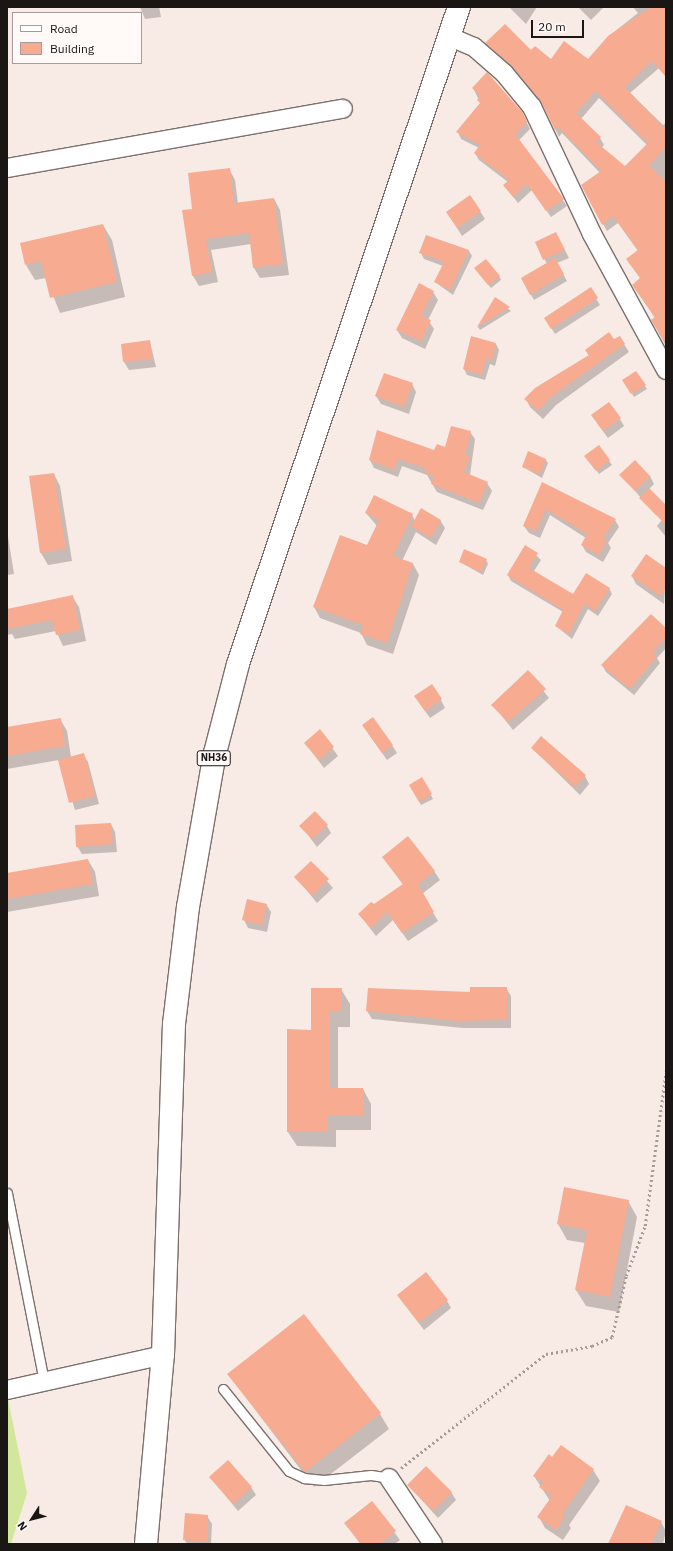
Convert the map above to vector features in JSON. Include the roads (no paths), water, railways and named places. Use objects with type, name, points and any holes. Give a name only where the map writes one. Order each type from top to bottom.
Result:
[{"type":"highway","name":"NH36","points":[[146,1544],[163,1355],[174,1024],[188,907],[215,753],[238,664],[459,7]]},
{"type":"street","points":[[448,36],[474,47],[504,73],[532,108],[592,234],[666,370]]},
{"type":"street","points":[[7,168],[343,109]]},
{"type":"street","points":[[7,1390],[163,1355]]},
{"type":"street","points":[[389,1478],[433,1544]]},
{"type":"lane","points":[[7,1193],[44,1382]]},
{"type":"lane","points":[[223,1389],[289,1471],[304,1478],[324,1480],[371,1475],[389,1478]]}]
